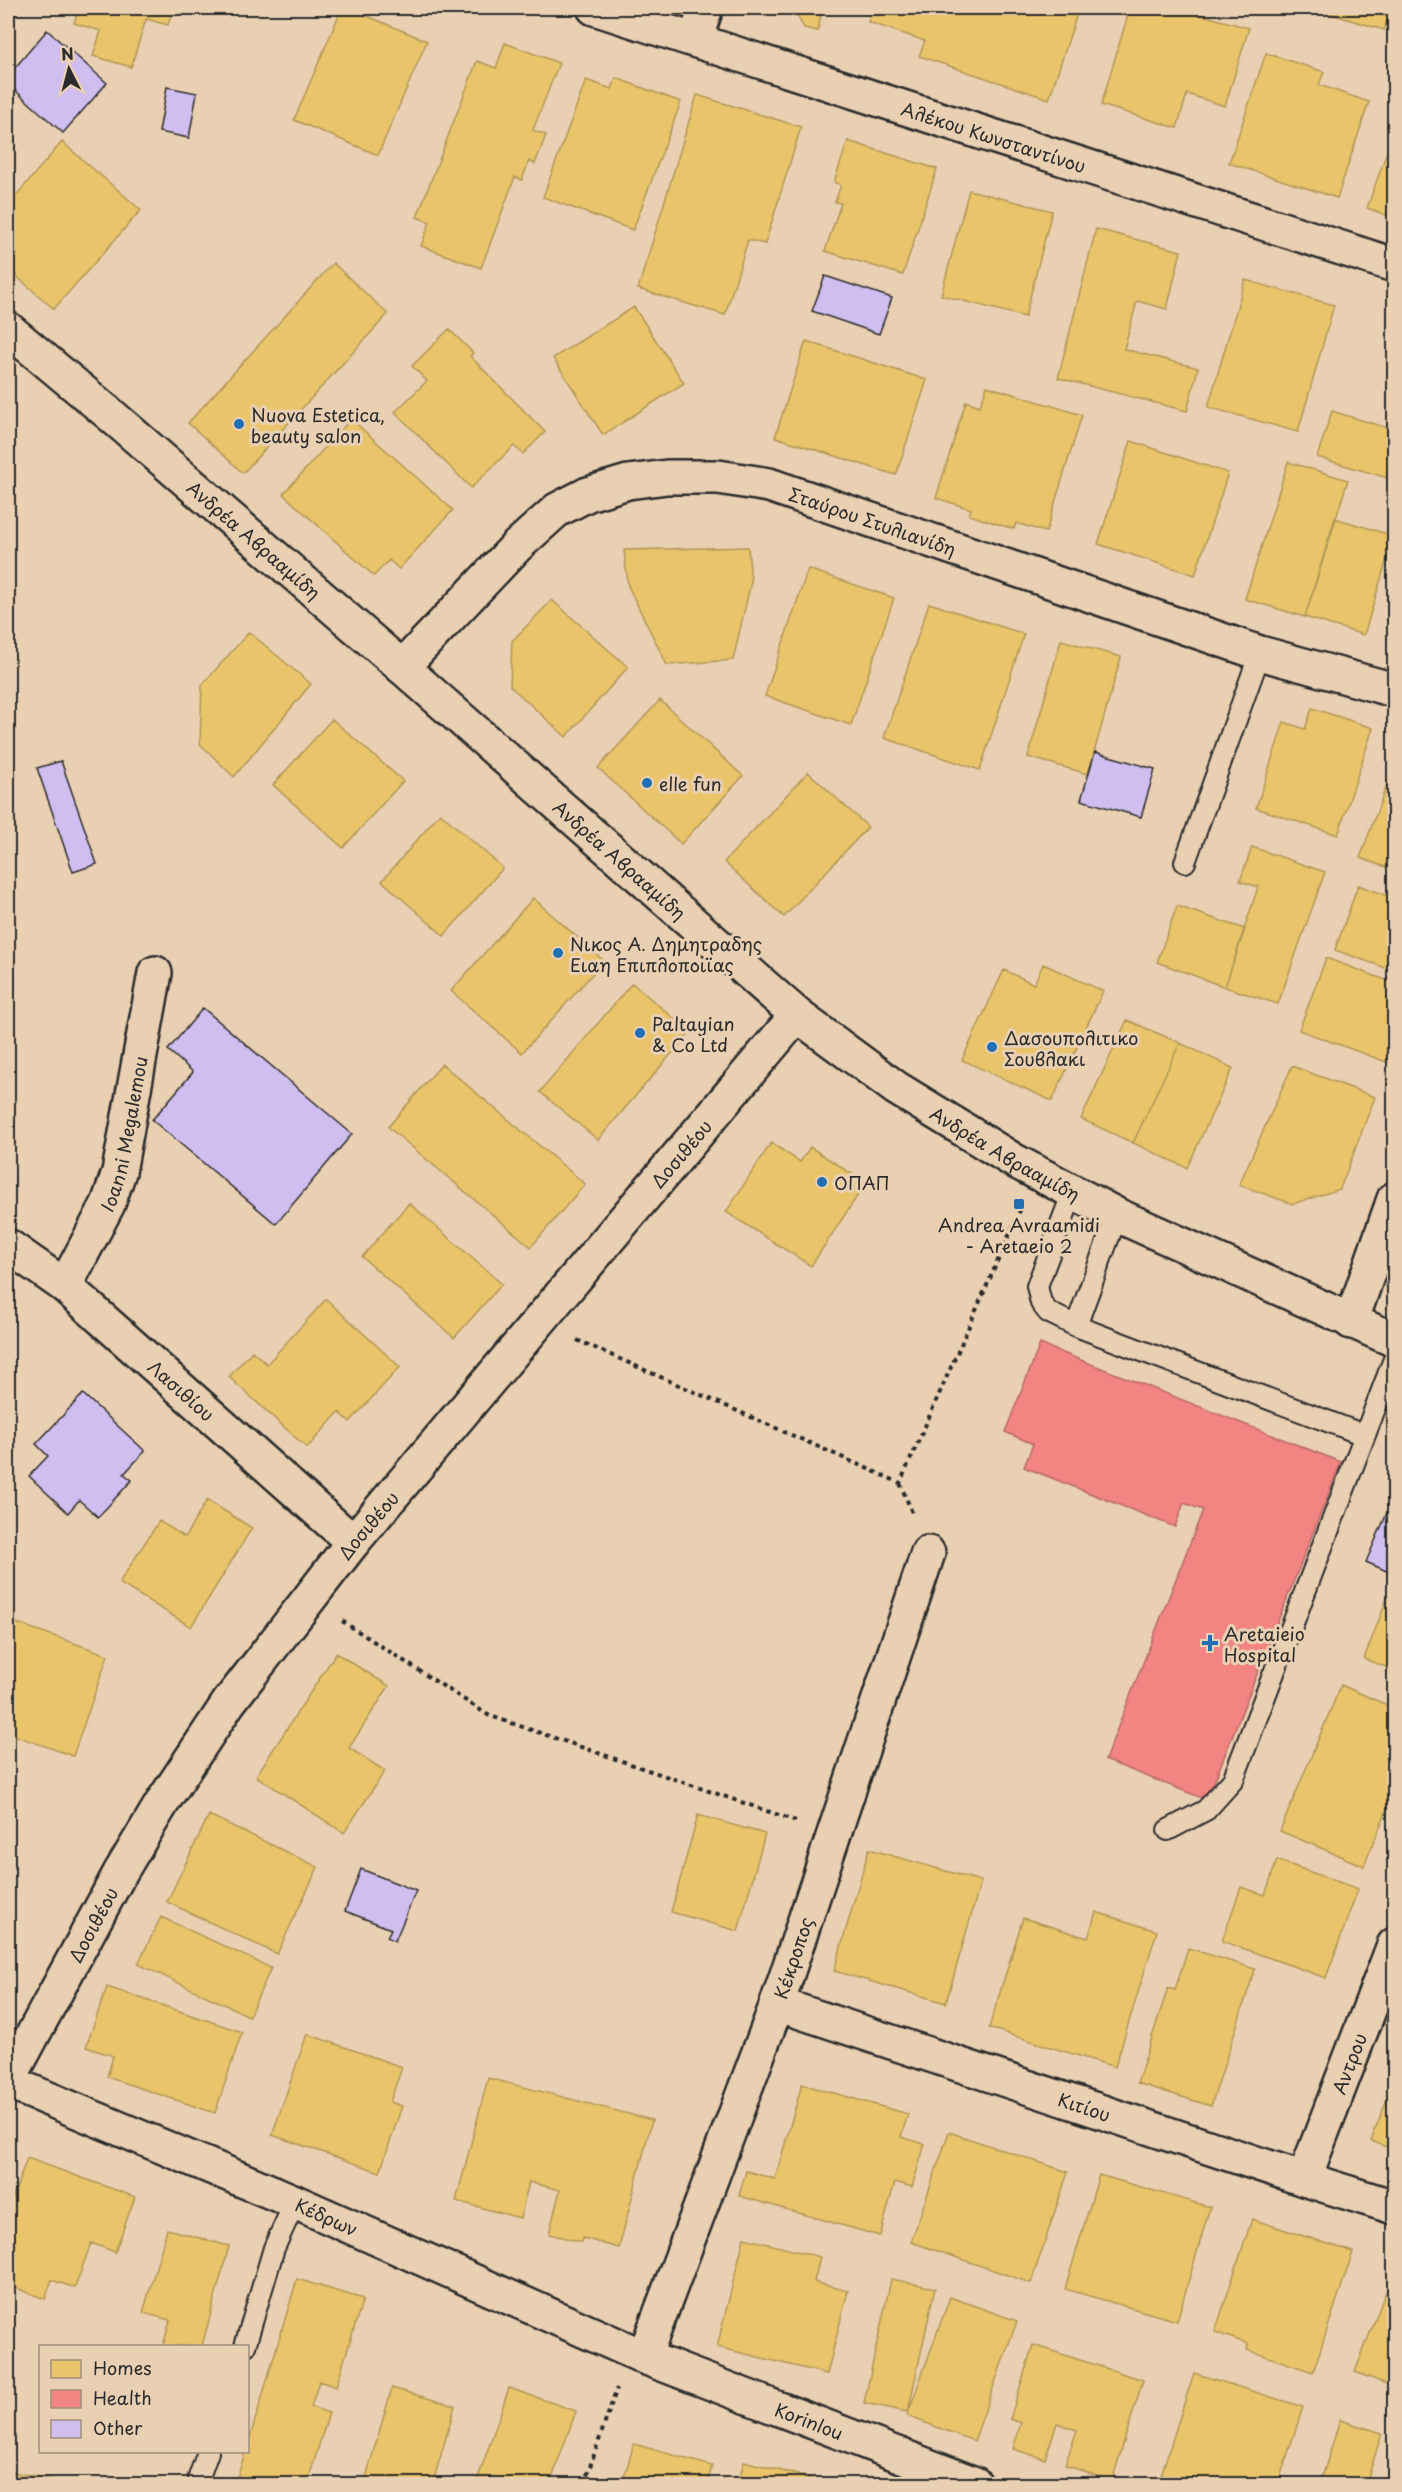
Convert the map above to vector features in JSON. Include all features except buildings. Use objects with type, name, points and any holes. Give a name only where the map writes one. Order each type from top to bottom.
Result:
[{"type":"street","name":"Αλέκου Κωνσταντίνου","points":[[594,8],[1395,265]]},
{"type":"street","points":[[695,40],[706,8]]},
{"type":"street","name":"Ανδρέα Αβρααμίδη","points":[[8,329],[402,667],[796,1015],[896,1088],[1037,1172],[1117,1215],[1395,1340]]},
{"type":"street","name":"Σταύρου Στυλιανίδη","points":[[402,667],[517,546],[557,510],[588,494],[628,482],[667,477],[718,477],[769,485],[1260,653],[1395,690]]},
{"type":"street","name":"Ioanni Megalemou","points":[[65,1286],[108,1204],[119,1172],[128,1133],[155,973]]},
{"type":"street","name":"Δοσιθέου","points":[[8,2081],[75,1953],[162,1803],[229,1702],[353,1542],[796,1015]]},
{"type":"street","points":[[1351,1322],[1395,1199]]},
{"type":"street","name":"Λασιθίου","points":[[8,1246],[65,1286],[353,1542]]},
{"type":"street","name":"Κέκροπος","points":[[637,2353],[777,2004],[928,1553]]},
{"type":"street","name":"Αντρου","points":[[1304,2179],[1395,1945]]},
{"type":"street","name":"Κιτίου","points":[[777,2004],[1395,2207]]},
{"type":"street","name":"Κέδρων","points":[[8,2081],[296,2202],[637,2353]]},
{"type":"street","name":"Korinlou","points":[[637,2353],[975,2484]]},
{"type":"lane","points":[[1185,862],[1260,653]]},
{"type":"lane","points":[[1073,1192],[1037,1286],[1041,1303],[1048,1312],[1076,1326],[1364,1435]]},
{"type":"lane","points":[[1076,1326],[1117,1215]]},
{"type":"lane","points":[[1168,1830],[1206,1810],[1233,1780],[1395,1359]]},
{"type":"lane","points":[[245,2345],[274,2248],[296,2202]]},
{"type":"lane","points":[[199,2477],[207,2453]]},
{"type":"path","points":[[538,1322],[900,1483],[1037,1172]]},
{"type":"path","points":[[308,1600],[488,1715],[834,1833]]},
{"type":"path","points":[[584,2484],[637,2353]]},
{"type":"place","name":"Nuova Estetica, beauty salon","points":[[239,424]]},
{"type":"place","name":"elle fun","points":[[647,783]]},
{"type":"place","name":"Νικος Α. Δημητραδης Ειαη Επιπλοποιϊας","points":[[558,953]]},
{"type":"place","name":"Paltayian & Co Ltd","points":[[640,1033]]},
{"type":"place","name":"Δασουπολιτικο Σουβλακι","points":[[992,1047]]},
{"type":"place","name":"ΟΠΑΠ","points":[[822,1182]]},
{"type":"place","name":"Andrea Avraamidi - Aretaeio 2","points":[[1019,1204]]},
{"type":"place","name":"Aretaieio Hospital","points":[[1210,1643]]}]
